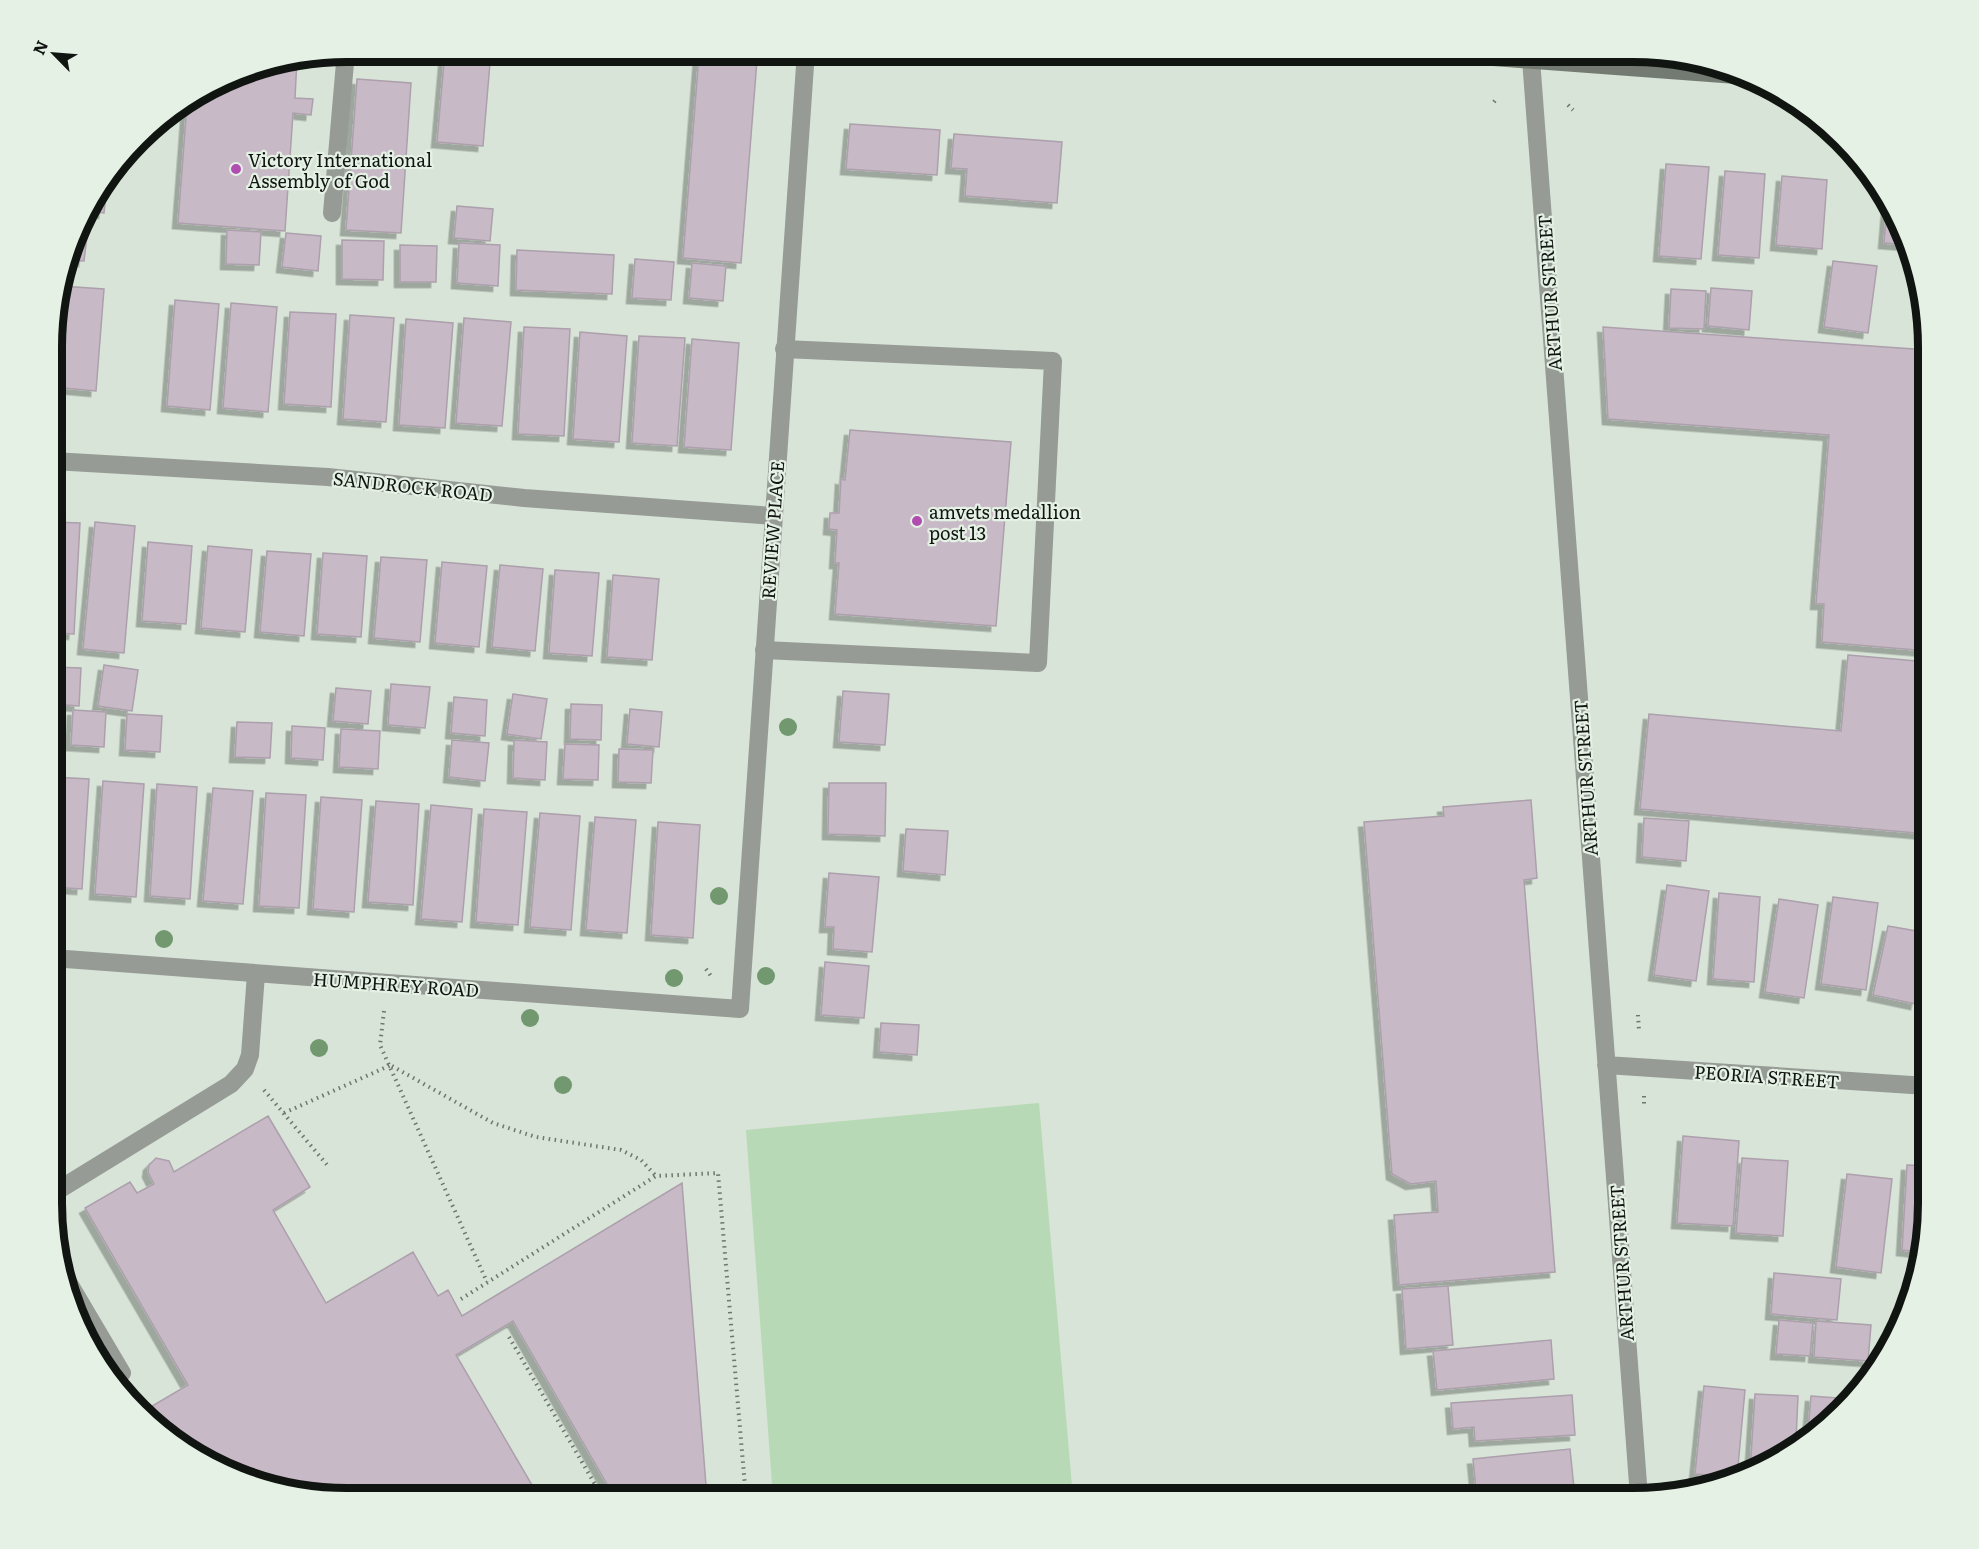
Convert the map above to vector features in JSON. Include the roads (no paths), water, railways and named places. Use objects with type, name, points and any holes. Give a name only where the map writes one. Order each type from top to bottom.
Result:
[{"type":"street","points":[[332,213],[345,61]]},
{"type":"street","name":"REVIEW PLACE","points":[[740,1009],[805,61]]},
{"type":"street","name":"ARTHUR STREET","points":[[1531,61],[1638,1488]]},
{"type":"street","points":[[1557,61],[1712,73]]},
{"type":"street","points":[[764,650],[1038,663],[1053,362],[784,349]]},
{"type":"street","name":"SANDROCK ROAD","points":[[62,462],[328,477],[524,498],[773,516]]},
{"type":"street","name":"HUMPHREY ROAD","points":[[62,959],[740,1009]]},
{"type":"street","points":[[62,1188],[231,1084],[246,1069],[250,1055],[256,974]]},
{"type":"street","name":"PEORIA STREET","points":[[1606,1065],[1918,1085]]},
{"type":"street","points":[[80,1301],[122,1373]]},
{"type":"place","name":"Victory International Assembly of God","points":[[236,169]]},
{"type":"place","name":"amvets medallion post 13","points":[[917,521]]}]
